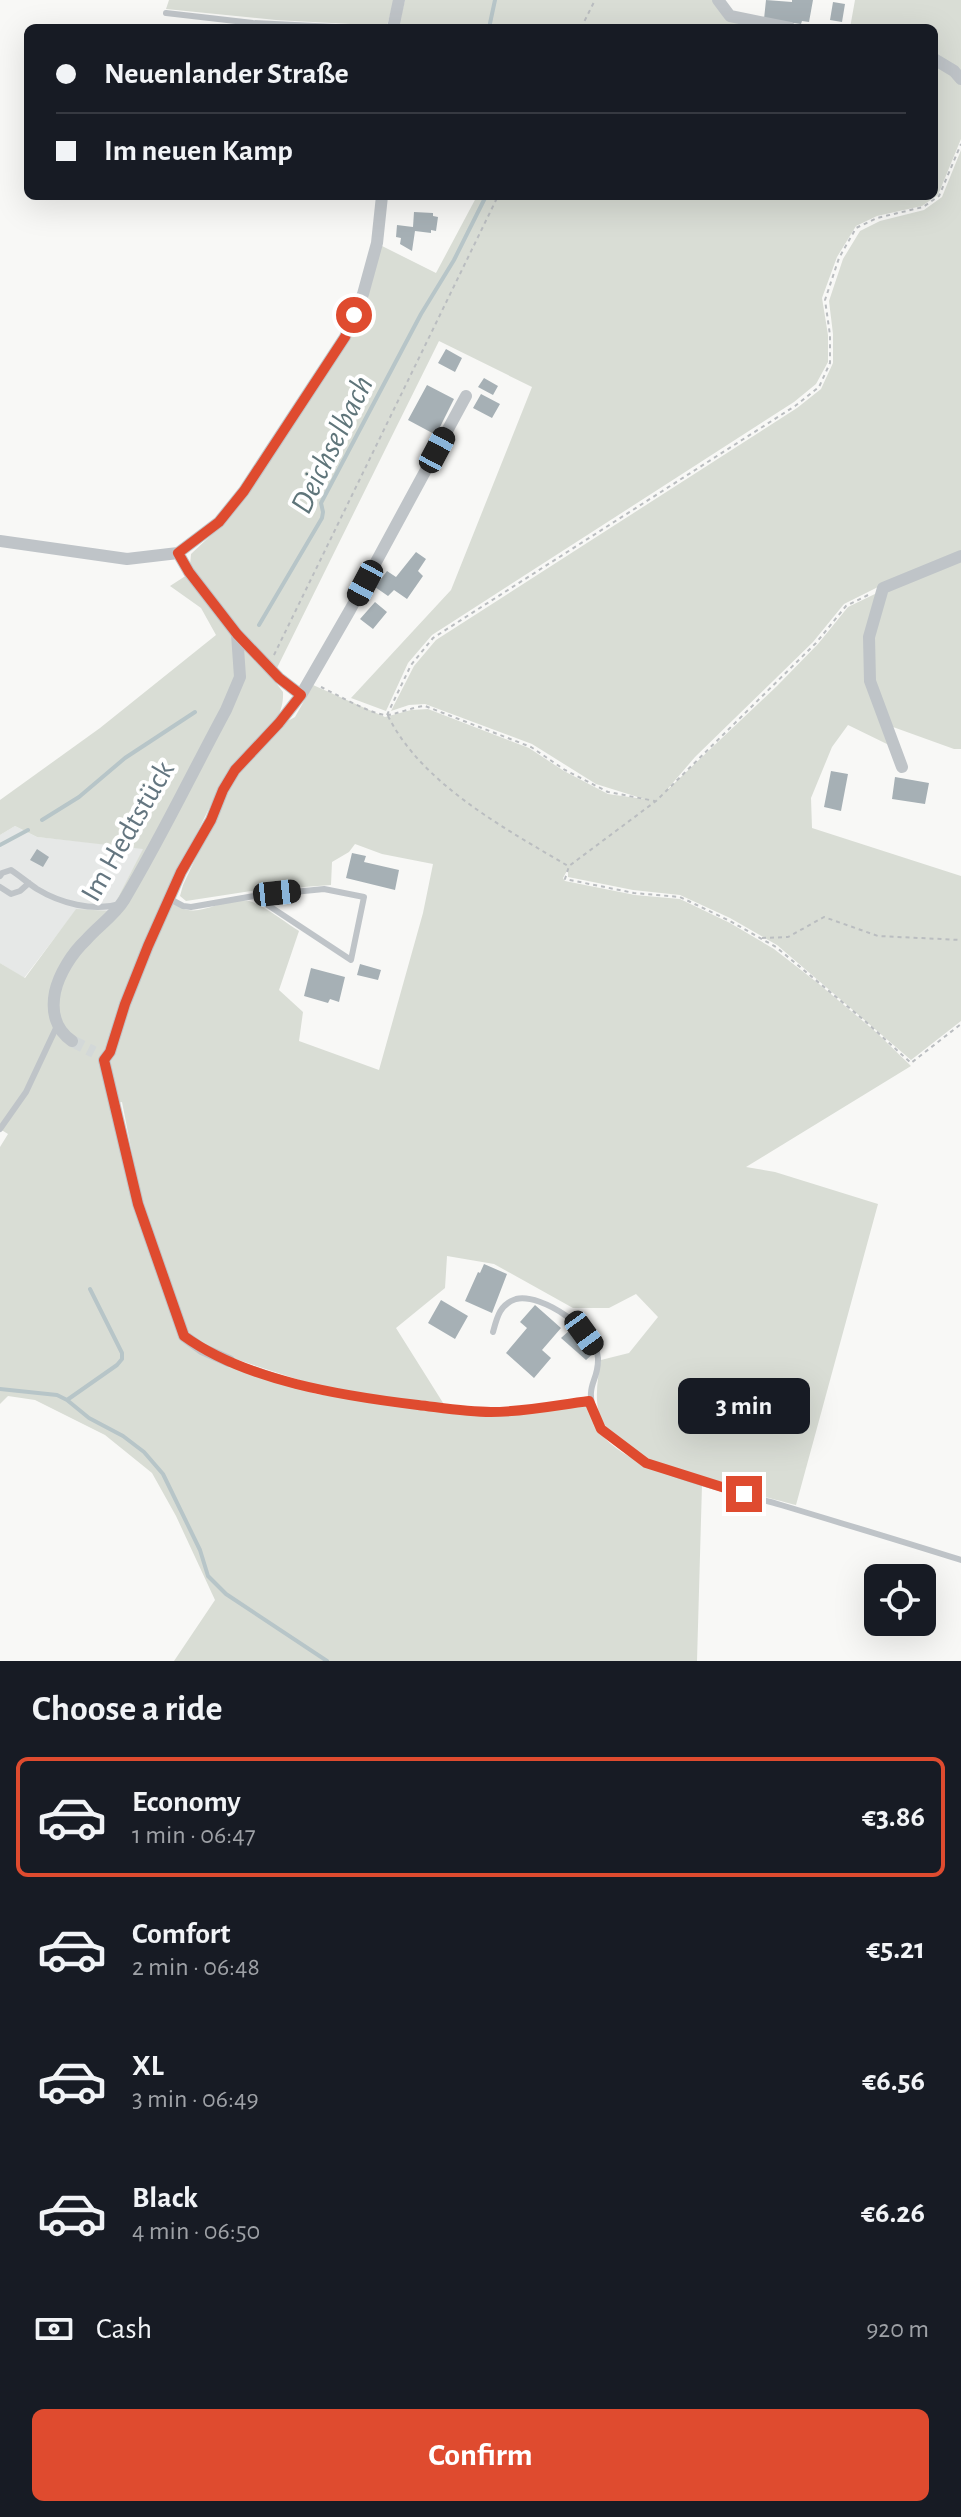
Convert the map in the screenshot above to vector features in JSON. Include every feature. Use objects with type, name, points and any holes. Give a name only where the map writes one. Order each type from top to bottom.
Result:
[{"type":"street","points":[[394,24],[399,0]]},
{"type":"street","points":[[718,0],[730,16],[770,24]]},
{"type":"street","points":[[938,61],[961,79]]},
{"type":"street","points":[[0,541],[127,559],[178,553],[219,522],[244,491],[345,337],[363,294],[377,243],[382,200]]},
{"type":"street","name":"Im Hedtstück","points":[[229,1361],[202,1349],[184,1336],[138,1204],[99,1056],[110,1052],[148,946],[223,790],[235,770],[301,695],[466,396]]},
{"type":"street","points":[[178,553],[237,634],[268,667],[301,695]]},
{"type":"street","points":[[902,767],[870,681],[869,637],[883,588],[961,556]]},
{"type":"street","name":"Im Hedtstück","points":[[57,1026],[55,992],[62,972],[84,941],[122,903],[226,710],[240,677],[237,634]]},
{"type":"street","points":[[57,1026],[72,1041]]},
{"type":"lane","points":[[166,13],[274,24]]},
{"type":"lane","points":[[0,876],[11,870],[53,898],[75,904],[104,907],[122,903]]},
{"type":"lane","points":[[0,887],[11,894],[29,883]]},
{"type":"lane","points":[[170,899],[191,907],[254,896],[324,889],[364,897],[351,960],[254,896]]},
{"type":"lane","points":[[0,1129],[26,1092],[57,1026]]},
{"type":"lane","points":[[493,1332],[501,1308],[512,1300],[526,1298],[543,1301],[564,1314],[596,1350],[598,1360],[589,1401],[601,1429],[646,1463],[961,1560]]},
{"type":"lane","points":[[229,1361],[317,1390],[462,1411],[496,1412],[589,1401]]},
{"type":"path","points":[[583,24],[595,0]]},
{"type":"path","points":[[938,197],[961,144]]},
{"type":"path","points":[[268,667],[496,200]]},
{"type":"path","points":[[387,715],[411,665],[433,638],[795,406],[819,387],[830,363],[825,300],[839,258],[856,228],[877,218],[923,207],[933,200]]},
{"type":"path","points":[[883,588],[846,606],[816,643],[656,801],[569,866],[565,879],[634,893],[680,897],[761,938],[818,981],[911,1063],[961,1024]]},
{"type":"path","points":[[309,682],[387,715],[417,761],[501,827],[569,866]]},
{"type":"path","points":[[387,715],[409,707],[425,706],[531,747],[565,770],[608,792],[656,801]]},
{"type":"path","points":[[761,938],[788,937],[824,917],[878,936],[961,940]]},
{"type":"shaded area","points":[[169,0],[394,0],[388,24],[276,20],[166,9]]},
{"type":"shaded area","points":[[405,0],[715,0],[723,15],[758,24],[399,24]]},
{"type":"shaded area","points":[[855,0],[961,0],[961,72],[938,58],[938,24],[851,24]]},
{"type":"shaded area","points":[[938,65],[961,82],[961,139],[938,195]]},
{"type":"shaded area","points":[[961,150],[961,553],[844,604],[813,642],[695,757],[665,792],[777,686],[818,644],[848,607],[877,593],[864,635],[891,746],[848,725],[832,747],[811,798],[812,828],[961,876],[961,1021],[911,1060],[777,945],[730,918],[680,895],[633,890],[568,877],[568,869],[563,878],[565,881],[635,895],[680,899],[730,923],[774,949],[819,984],[911,1066],[746,1167],[775,1172],[878,1204],[796,1505],[662,1466],[616,1441],[604,1427],[597,1402],[601,1360],[629,1353],[658,1317],[636,1294],[609,1308],[573,1308],[494,1264],[447,1256],[445,1288],[396,1328],[445,1406],[318,1386],[229,1357],[203,1345],[186,1333],[141,1199],[122,1102],[112,1104],[180,1337],[221,1362],[316,1394],[462,1413],[587,1404],[597,1428],[616,1448],[659,1471],[702,1485],[697,1661],[174,1661],[215,1600],[152,1473],[105,1435],[35,1400],[8,1396],[0,1404],[0,1147],[8,1134],[0,1129],[0,963],[25,978],[76,909],[111,911],[143,849],[37,837],[15,826],[0,835],[0,800],[100,728],[216,635],[201,608],[170,586],[187,575],[224,614],[283,692],[278,716],[229,772],[167,895],[186,910],[238,900],[249,901],[299,931],[279,990],[303,1012],[299,1041],[379,1070],[423,913],[433,864],[382,854],[355,844],[349,852],[332,862],[331,885],[251,891],[186,901],[180,896],[183,885],[232,781],[284,723],[295,717],[313,685],[385,717],[428,709],[529,748],[608,794],[644,799],[596,784],[532,744],[425,704],[391,711],[414,666],[436,640],[797,408],[821,389],[833,363],[829,301],[843,259],[860,231],[880,221],[924,210],[942,197]]},
{"type":"shaded area","points":[[475,200],[931,200],[922,206],[877,216],[856,226],[837,257],[822,298],[828,335],[828,362],[816,384],[794,402],[432,635],[408,663],[386,711],[351,698],[451,590],[532,387],[439,341],[276,670],[190,565],[191,554],[226,521],[345,346],[380,245],[436,273]]},
{"type":"shaded area","points":[[961,560],[961,749],[954,749],[893,727],[874,681],[872,637],[885,590]]},
{"type":"shaded area","points":[[15,826],[37,837],[144,848],[111,911],[76,910],[24,978],[0,963],[0,835]]},
{"type":"building","points":[[766,0],[813,0],[809,22],[802,21],[801,24],[764,19]]},
{"type":"building","points":[[833,2],[845,4],[842,22],[830,20]]},
{"type":"building","points":[[414,212],[433,213],[438,217],[436,231],[415,231],[412,251],[400,244],[401,238],[396,237],[397,225],[413,227]]},
{"type":"building","points":[[446,349],[462,358],[455,372],[438,363]]},
{"type":"building","points":[[484,378],[498,386],[493,395],[478,387]]},
{"type":"building","points":[[427,385],[454,399],[436,435],[408,420]]},
{"type":"building","points":[[481,394],[500,404],[492,418],[473,408]]},
{"type":"building","points":[[416,552],[426,559],[418,571],[423,576],[407,599],[394,590],[388,596],[375,587],[387,571],[396,577]]},
{"type":"building","points":[[375,602],[387,612],[373,629],[360,619]]},
{"type":"building","points":[[831,771],[848,774],[841,811],[824,807]]},
{"type":"building","points":[[895,777],[929,783],[925,804],[892,799]]},
{"type":"building","points":[[37,849],[49,857],[43,867],[30,860]]},
{"type":"building","points":[[352,853],[366,856],[364,862],[399,870],[395,890],[346,878]]},
{"type":"building","points":[[360,964],[381,970],[378,980],[357,975]]},
{"type":"building","points":[[311,968],[345,977],[339,1002],[330,999],[328,1003],[304,996]]},
{"type":"building","points":[[484,1264],[507,1274],[492,1313],[465,1301]]},
{"type":"building","points":[[441,1300],[468,1316],[455,1339],[428,1323]]},
{"type":"building","points":[[535,1305],[561,1328],[542,1350],[551,1358],[534,1378],[506,1353],[527,1328],[520,1322]]},
{"type":"building","points":[[570,1330],[594,1353],[586,1360],[561,1338]]},
{"type":"waterway","name":"Deichselbach","points":[[490,24],[495,0]]},
{"type":"waterway","name":"Deichselbach","points":[[259,625],[322,518],[321,503],[484,200]]},
{"type":"waterway","name":"Deichselbach","points":[[42,820],[79,797],[125,758],[195,712]]},
{"type":"waterway","name":"Deichselbach","points":[[0,845],[28,830]]},
{"type":"waterway","points":[[90,1289],[122,1353],[122,1359],[67,1400],[89,1418],[123,1436],[144,1452],[163,1474],[200,1550],[208,1576],[226,1594],[327,1661]]},
{"type":"waterway","points":[[0,1389],[57,1395],[67,1400]]},
{"type":"tunnel","points":[[72,1041],[94,1052]]},
{"type":"route","points":[[354,315],[345,337],[244,491],[219,522],[178,553],[237,634],[279,678],[301,695],[235,770],[223,790],[148,946],[110,1052],[104,1060],[138,1204],[184,1336],[202,1349],[317,1390],[402,1403],[496,1412],[589,1401],[601,1429],[646,1463],[744,1494]]}]
